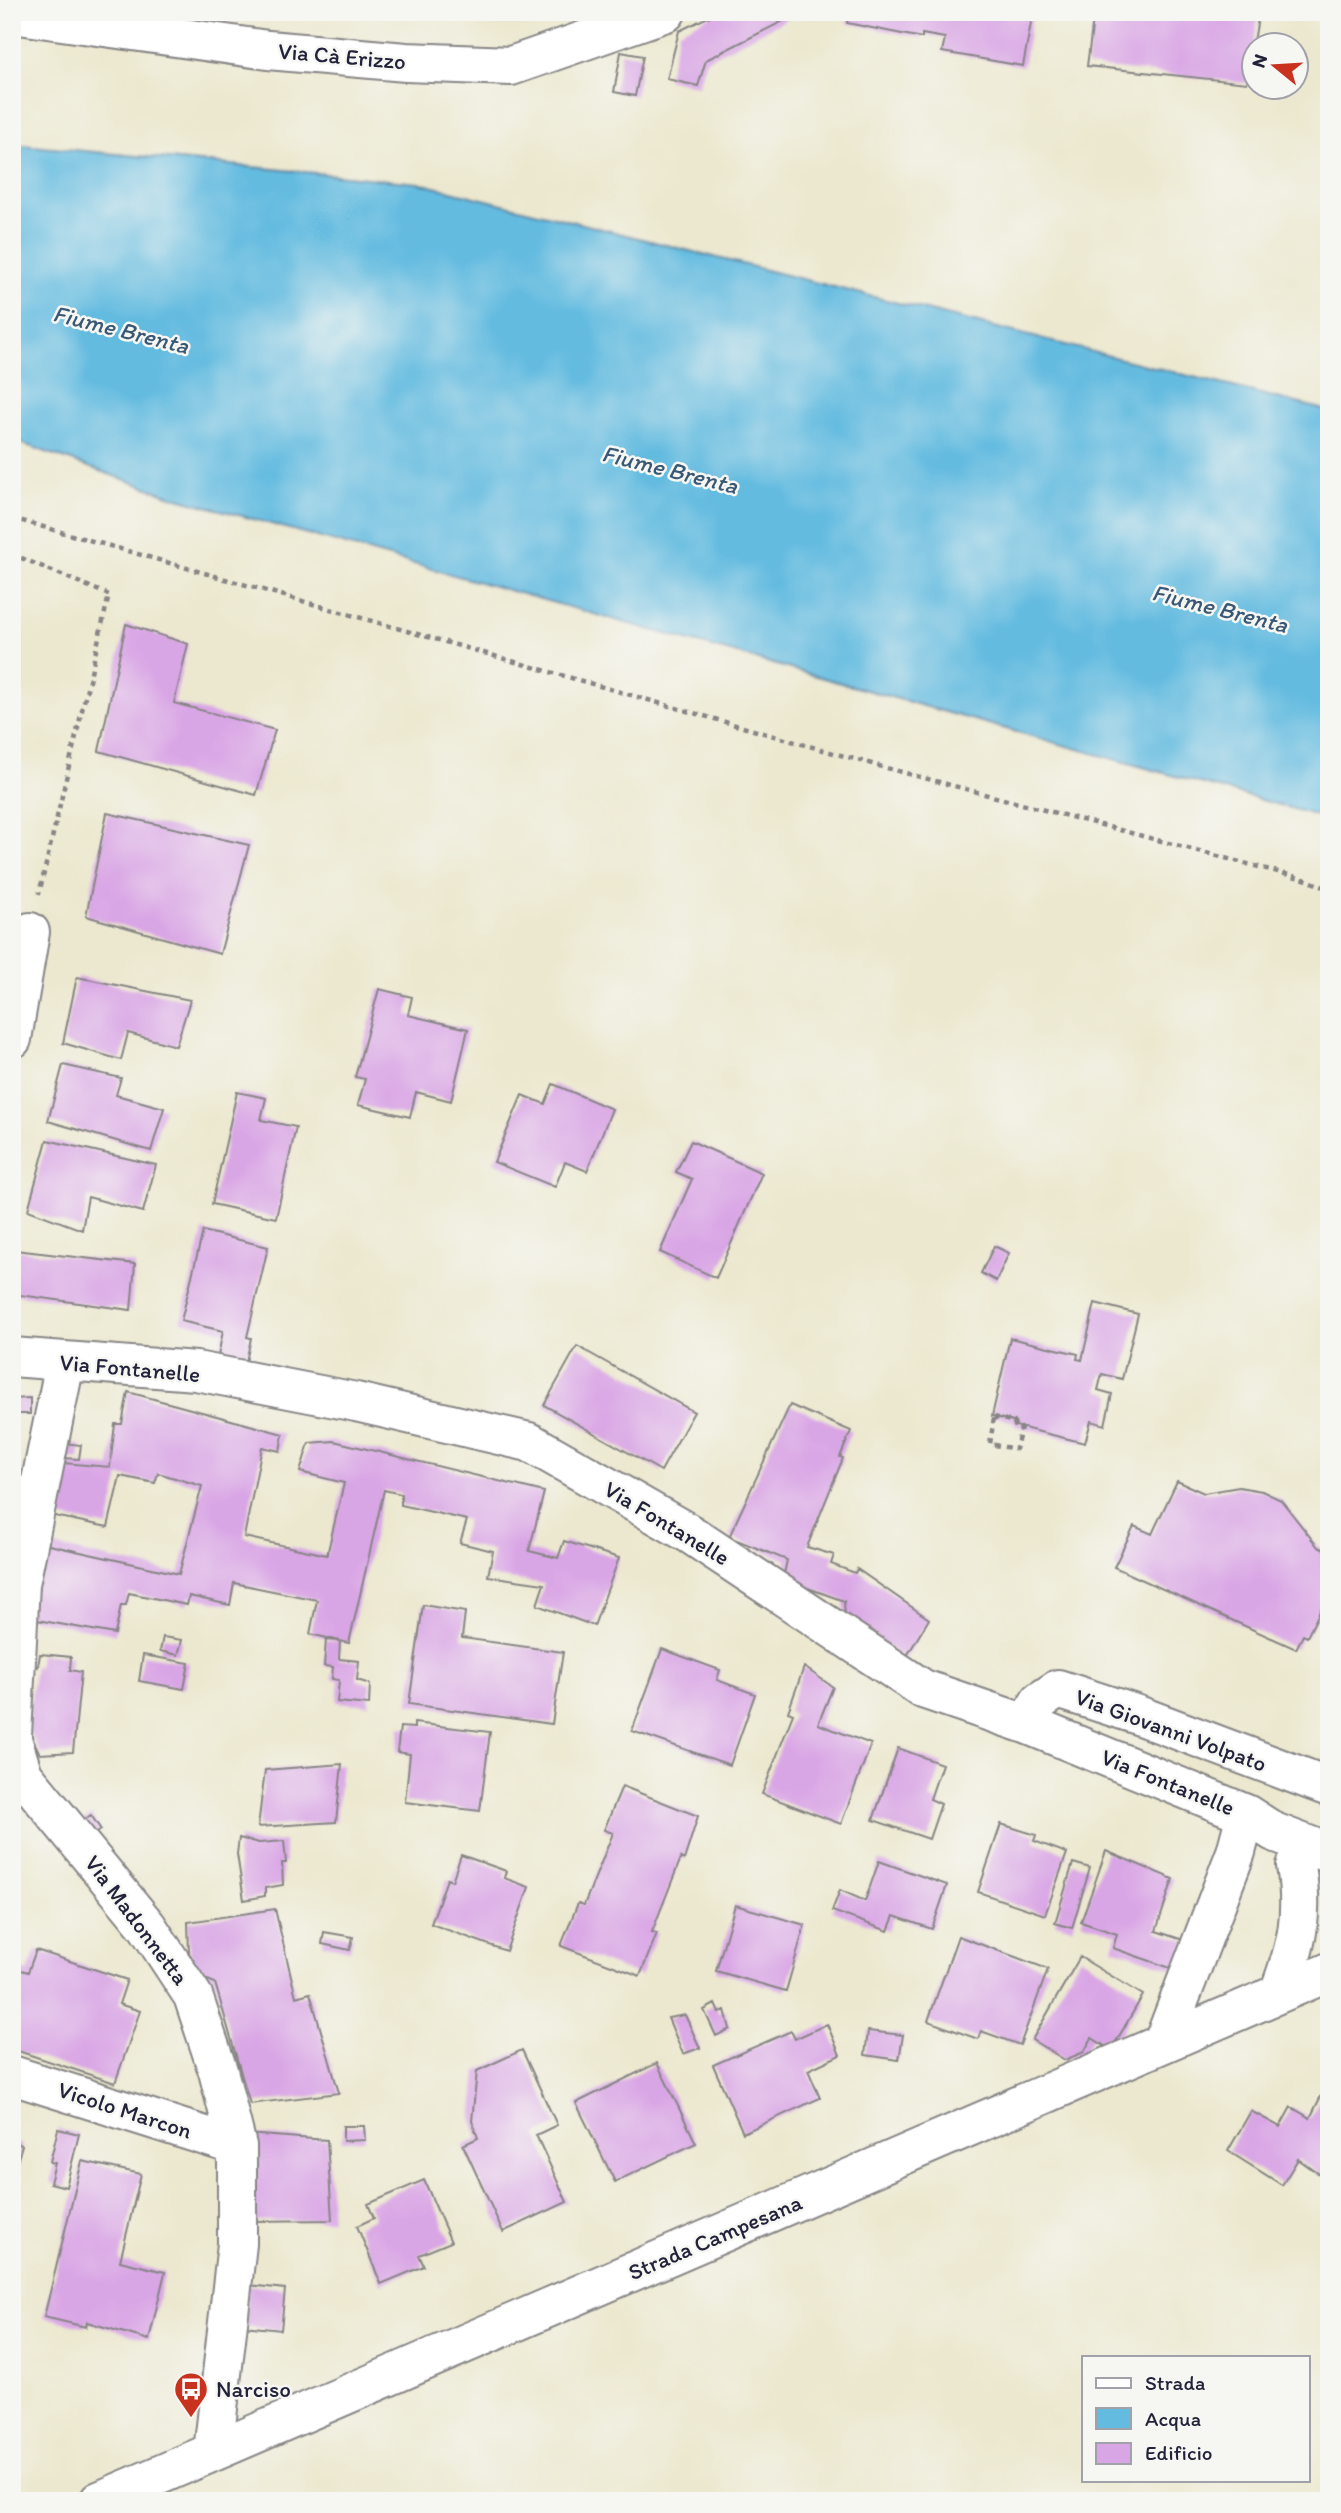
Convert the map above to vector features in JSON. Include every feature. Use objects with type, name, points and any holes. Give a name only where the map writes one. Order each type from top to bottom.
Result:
[{"type":"street","name":"Via Cà Erizzo","points":[[12,14],[268,50],[406,62],[511,66],[666,12]]},
{"type":"street","points":[[12,1039],[30,932]]},
{"type":"street","name":"Via Fontanelle","points":[[12,1357],[196,1371],[356,1402],[530,1443],[690,1534],[923,1689],[1026,1724],[1260,1823]]},
{"type":"street","name":"Via Madonnetta","points":[[65,1363],[20,1584],[12,1737],[23,1775],[147,1926],[193,1996],[218,2071],[237,2146],[237,2244],[213,2452]]},
{"type":"street","name":"Via Giovanni Volpato","points":[[1026,1724],[1040,1701],[1058,1689],[1135,1714],[1329,1787]]},
{"type":"street","points":[[1163,2043],[1231,1865],[1260,1823],[1312,1860],[1329,1895]]},
{"type":"street","points":[[1280,1990],[1300,1926],[1301,1895],[1312,1860]]},
{"type":"street","name":"Strada Campesana","points":[[99,2501],[1163,2043],[1280,1990],[1329,1972]]},
{"type":"street","name":"Vicolo Marcon","points":[[12,2075],[237,2146]]},
{"type":"path","points":[[12,518],[879,766],[1304,879],[1329,888]]},
{"type":"path","points":[[12,554],[109,595],[30,932]]},
{"type":"path","points":[[994,1417],[1014,1422],[1015,1426],[1021,1428],[1016,1450],[990,1444],[994,1417]]},
{"type":"water","name":"Fiume Brenta","points":[[12,144],[419,183],[1329,411],[1329,819],[174,497],[12,440]]},
{"type":"building","points":[[718,12],[801,12],[706,60],[698,86],[667,79],[679,31]]},
{"type":"building","points":[[849,12],[1033,12],[1023,66],[942,52],[945,38],[922,34],[922,38],[847,23]]},
{"type":"building","points":[[1094,12],[1259,12],[1256,32],[1240,32],[1240,82],[1087,66]]},
{"type":"building","points":[[621,52],[643,56],[635,96],[614,92]]},
{"type":"building","points":[[126,624],[188,644],[174,703],[275,730],[256,795],[99,751]]},
{"type":"building","points":[[107,813],[249,845],[220,954],[86,916]]},
{"type":"building","points":[[77,977],[190,1000],[176,1046],[128,1033],[121,1060],[63,1043]]},
{"type":"building","points":[[379,989],[412,997],[408,1015],[468,1029],[451,1101],[416,1092],[410,1117],[358,1105],[365,1079],[355,1077]]},
{"type":"building","points":[[63,1065],[121,1078],[116,1095],[164,1108],[151,1151],[48,1121]]},
{"type":"building","points":[[553,1084],[612,1109],[587,1171],[565,1162],[555,1187],[494,1162],[522,1095],[545,1104]]},
{"type":"building","points":[[237,1092],[266,1098],[261,1120],[296,1127],[276,1218],[212,1204]]},
{"type":"building","points":[[47,1140],[156,1165],[143,1212],[88,1197],[82,1230],[28,1210]]},
{"type":"building","points":[[691,1141],[762,1173],[716,1278],[660,1252],[692,1179],[676,1172]]},
{"type":"building","points":[[203,1231],[268,1247],[247,1337],[251,1338],[246,1362],[218,1356],[223,1331],[181,1321]]},
{"type":"building","points":[[994,1246],[1009,1253],[996,1281],[981,1273]]},
{"type":"building","points":[[15,1250],[135,1264],[131,1310],[12,1294]]},
{"type":"building","points":[[1095,1303],[1138,1314],[1122,1379],[1102,1374],[1098,1390],[1112,1394],[1105,1425],[1091,1421],[1085,1443],[1015,1426],[1014,1422],[992,1416],[1010,1338],[1078,1354],[1077,1359],[1082,1360]]},
{"type":"building","points":[[577,1346],[694,1412],[661,1471],[544,1405]]},
{"type":"building","points":[[128,1392],[283,1434],[280,1451],[262,1447],[244,1537],[327,1555],[344,1483],[300,1472],[309,1443],[334,1441],[544,1492],[529,1551],[558,1558],[564,1541],[619,1558],[594,1626],[537,1605],[544,1584],[488,1576],[493,1551],[460,1543],[467,1520],[401,1505],[401,1494],[384,1490],[349,1643],[310,1634],[317,1600],[234,1583],[230,1605],[189,1596],[187,1605],[129,1593],[126,1605],[121,1605],[115,1634],[26,1618],[40,1543],[179,1574],[202,1486],[158,1473],[155,1483],[120,1476],[108,1527],[40,1513],[51,1462],[110,1467],[115,1424],[122,1424]]},
{"type":"building","points":[[30,1398],[30,1414],[12,1414],[12,1399]]},
{"type":"building","points":[[790,1405],[851,1431],[807,1547],[834,1555],[831,1564],[855,1573],[857,1569],[929,1619],[905,1659],[845,1618],[844,1601],[783,1579],[787,1560],[729,1537]]},
{"type":"building","points":[[64,1443],[81,1445],[79,1459],[63,1458]]},
{"type":"building","points":[[1177,1481],[1204,1493],[1239,1487],[1262,1491],[1281,1500],[1318,1547],[1329,1552],[1329,1593],[1307,1637],[1303,1635],[1296,1649],[1114,1567],[1134,1526],[1152,1534]]},
{"type":"building","points":[[423,1605],[465,1612],[462,1638],[563,1652],[552,1724],[409,1704]]},
{"type":"building","points":[[163,1637],[182,1640],[178,1655],[160,1651]]},
{"type":"building","points":[[326,1640],[340,1641],[339,1659],[359,1661],[357,1680],[370,1684],[369,1705],[337,1702],[339,1680],[332,1679],[333,1667],[324,1666]]},
{"type":"building","points":[[662,1649],[720,1670],[717,1680],[755,1694],[730,1765],[632,1731]]},
{"type":"building","points":[[40,1654],[71,1657],[70,1670],[81,1672],[73,1752],[40,1754],[27,1727],[35,1666],[38,1667]]},
{"type":"building","points":[[143,1655],[189,1663],[184,1689],[139,1681]]},
{"type":"building","points":[[804,1667],[833,1687],[818,1724],[871,1744],[841,1824],[762,1794],[793,1714],[788,1712]]},
{"type":"building","points":[[414,1723],[490,1732],[480,1811],[405,1802],[410,1754],[397,1752],[400,1727],[414,1728]]},
{"type":"building","points":[[898,1748],[942,1764],[930,1799],[941,1804],[929,1839],[873,1820]]},
{"type":"building","points":[[342,1764],[336,1822],[258,1827],[265,1770]]},
{"type":"building","points":[[622,1786],[698,1816],[684,1860],[681,1858],[652,1932],[657,1933],[640,1976],[561,1946],[578,1903],[584,1905],[613,1833],[604,1830]]},
{"type":"building","points":[[91,1815],[101,1830],[92,1836],[82,1821]]},
{"type":"building","points":[[1001,1824],[1036,1835],[1034,1841],[1067,1853],[1045,1915],[978,1892]]},
{"type":"building","points":[[239,1838],[259,1843],[284,1841],[286,1863],[282,1863],[283,1885],[265,1888],[265,1896],[244,1900],[237,1854]]},
{"type":"building","points":[[1106,1851],[1173,1879],[1156,1931],[1186,1941],[1176,1970],[1113,1948],[1117,1934],[1081,1922]]},
{"type":"building","points":[[461,1855],[506,1871],[504,1878],[529,1887],[506,1951],[431,1924],[447,1879],[452,1881]]},
{"type":"building","points":[[879,1861],[947,1885],[932,1929],[894,1916],[888,1931],[832,1911],[840,1890],[865,1901]]},
{"type":"building","points":[[1073,1863],[1090,1868],[1072,1928],[1055,1923]]},
{"type":"building","points":[[735,1905],[805,1925],[786,1991],[716,1971]]},
{"type":"building","points":[[275,1909],[296,1997],[310,1993],[339,2093],[250,2104],[215,1983],[203,1978],[189,1953],[188,1922]]},
{"type":"building","points":[[324,1932],[353,1937],[350,1950],[322,1944]]},
{"type":"building","points":[[958,1936],[1048,1969],[1020,2045],[981,2031],[978,2039],[928,2021]]},
{"type":"building","points":[[36,1950],[127,1980],[119,2004],[140,2011],[115,2083],[12,2049],[12,1967],[28,1972]]},
{"type":"building","points":[[1080,1957],[1143,1995],[1111,2050],[1092,2038],[1084,2052],[1065,2060],[1032,2040]]},
{"type":"building","points":[[715,2004],[719,2013],[725,2010],[730,2029],[716,2036],[704,2010]]},
{"type":"building","points":[[685,2015],[700,2048],[683,2054],[668,2018]]},
{"type":"building","points":[[827,2024],[840,2055],[808,2070],[820,2098],[743,2133],[713,2065],[791,2031],[795,2039]]},
{"type":"building","points":[[868,2031],[903,2035],[899,2060],[865,2055]]},
{"type":"building","points":[[522,2050],[557,2125],[536,2135],[567,2202],[503,2232],[463,2145],[478,2138],[472,2121],[477,2071]]},
{"type":"building","points":[[657,2063],[696,2143],[615,2182],[576,2103]]},
{"type":"building","points":[[1329,2080],[1329,2181],[1298,2159],[1282,2185],[1228,2151],[1251,2111],[1280,2127],[1291,2107],[1310,2118]]},
{"type":"building","points":[[343,2126],[364,2126],[365,2140],[343,2141]]},
{"type":"building","points":[[58,2129],[79,2134],[66,2187],[50,2183],[55,2163],[50,2162]]},
{"type":"building","points":[[246,2134],[327,2140],[332,2220],[251,2221]]},
{"type":"building","points":[[12,2142],[22,2145],[13,2176],[12,2176]]},
{"type":"building","points":[[82,2161],[141,2174],[120,2261],[165,2272],[149,2340],[87,2322],[86,2327],[44,2317]]},
{"type":"building","points":[[424,2180],[451,2242],[419,2255],[424,2266],[381,2284],[357,2226],[374,2218],[368,2204]]},
{"type":"building","points":[[248,2285],[285,2289],[281,2330],[244,2326]]},
{"type":"place","name":"Narciso","points":[[191,2419]]}]
